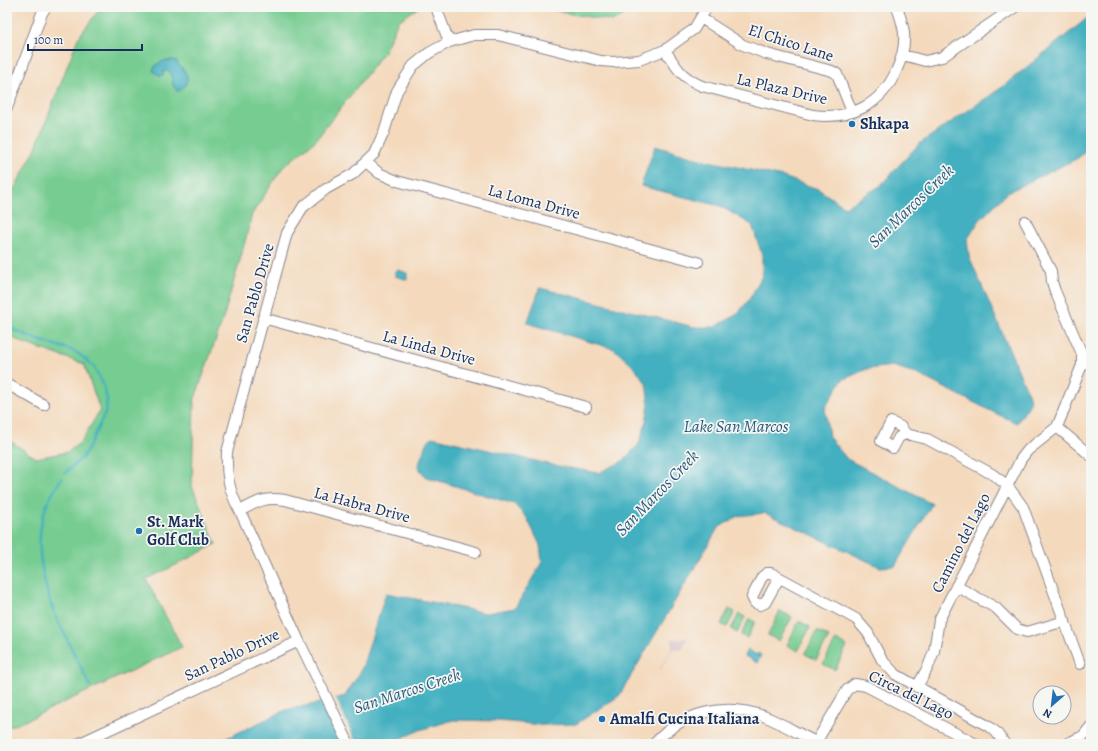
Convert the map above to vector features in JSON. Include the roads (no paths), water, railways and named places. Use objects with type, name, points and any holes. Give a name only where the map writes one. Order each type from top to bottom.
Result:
[{"type":"street","points":[[7,108],[42,13],[46,7]]},
{"type":"street","points":[[436,7],[449,42]]},
{"type":"street","name":"San Pablo Drive","points":[[78,744],[299,641],[233,498],[228,483],[226,468],[227,452],[287,233],[304,207],[326,189],[353,174],[374,154],[382,138],[397,91],[413,66],[429,53],[449,42],[474,35],[498,35],[601,62],[639,60],[665,50],[694,28],[707,7]]},
{"type":"street","name":"La Plaza Drive","points":[[665,50],[680,72],[691,81],[702,86],[813,115],[825,117],[852,112],[865,106],[879,96],[892,80],[903,55],[903,23],[897,7]]},
{"type":"street","points":[[903,55],[924,61],[942,57],[1015,7]]},
{"type":"street","name":"El Chico Lane","points":[[701,18],[743,45],[768,54],[832,71],[837,74],[852,112]]},
{"type":"street","name":"La Loma Drive","points":[[366,162],[379,173],[397,181],[698,262]]},
{"type":"street","points":[[1025,221],[1051,271],[1055,291],[1082,354],[1082,365],[1057,427],[1091,456]]},
{"type":"street","name":"La Linda Drive","points":[[263,318],[586,407]]},
{"type":"street","points":[[7,384],[44,405]]},
{"type":"street","name":"Camino del Lago","points":[[917,687],[928,667],[934,651],[940,620],[1021,459],[1028,450],[1057,427]]},
{"type":"street","points":[[906,434],[927,439],[992,474],[1007,485],[1022,507],[1080,664]]},
{"type":"street","name":"La Habra Drive","points":[[240,511],[258,501],[272,498],[285,500],[476,552]]},
{"type":"street","points":[[779,578],[856,619],[868,633],[882,660],[895,674],[988,726],[996,732],[1005,744]]},
{"type":"street","points":[[956,586],[996,608],[1017,629],[1027,632],[1065,621]]},
{"type":"street","points":[[299,641],[349,744]]},
{"type":"street","name":"Circa del Lago","points":[[815,743],[847,690],[855,684],[866,686],[976,744]]},
{"type":"street","points":[[654,744],[662,735],[682,721],[696,714],[718,709],[744,710],[766,717],[815,743]]},
{"type":"street","points":[[1066,744],[1083,736],[1091,726]]},
{"type":"water","name":"Lake San Marcos","points":[[1091,15],[1091,147],[1078,158],[1008,192],[979,221],[967,240],[969,256],[1031,402],[1017,423],[915,373],[893,366],[867,369],[842,380],[825,408],[829,437],[847,459],[932,504],[895,566],[880,567],[765,513],[738,516],[718,528],[619,696],[576,724],[543,725],[499,721],[453,720],[420,730],[388,744],[366,738],[343,744],[214,744],[286,710],[345,696],[361,671],[386,593],[486,613],[515,608],[542,562],[540,545],[527,518],[514,504],[426,477],[418,467],[426,443],[432,437],[553,465],[598,473],[623,461],[639,444],[645,426],[649,405],[646,383],[635,368],[614,349],[527,323],[540,288],[694,327],[715,327],[736,315],[749,300],[762,276],[762,255],[752,225],[720,206],[641,186],[655,146],[695,158],[783,177],[818,189],[845,207],[880,186],[919,144],[1001,88]]},
{"type":"water","points":[[172,60],[177,61],[187,77],[186,84],[179,91],[177,91],[173,85],[170,71],[164,71],[163,75],[161,76],[153,70],[159,63]]},
{"type":"water","points":[[398,270],[407,273],[407,279],[395,276],[395,271]]},
{"type":"water","points":[[748,650],[757,655],[758,653],[761,655],[757,663],[745,656]]},
{"type":"waterway","points":[[7,327],[38,340],[71,350],[79,354],[94,367],[103,384],[107,399],[106,411],[87,451],[82,458],[65,473]]},
{"type":"waterway","points":[[53,611],[42,571],[40,556],[40,529],[48,502],[62,478]]},
{"type":"waterway","points":[[55,615],[90,686]]},
{"type":"place","name":"Shkapa","points":[[852,124]]},
{"type":"place","name":"St. Mark Golf Club","points":[[139,531]]},
{"type":"place","name":"Amalfi Cucina Italiana","points":[[602,719]]},
{"type":"water label","name":"San Marcos Creek","points":[[911,206]]},
{"type":"water label","name":"San Marcos Creek","points":[[657,493]]},
{"type":"water label","name":"San Marcos Creek","points":[[407,691]]}]
